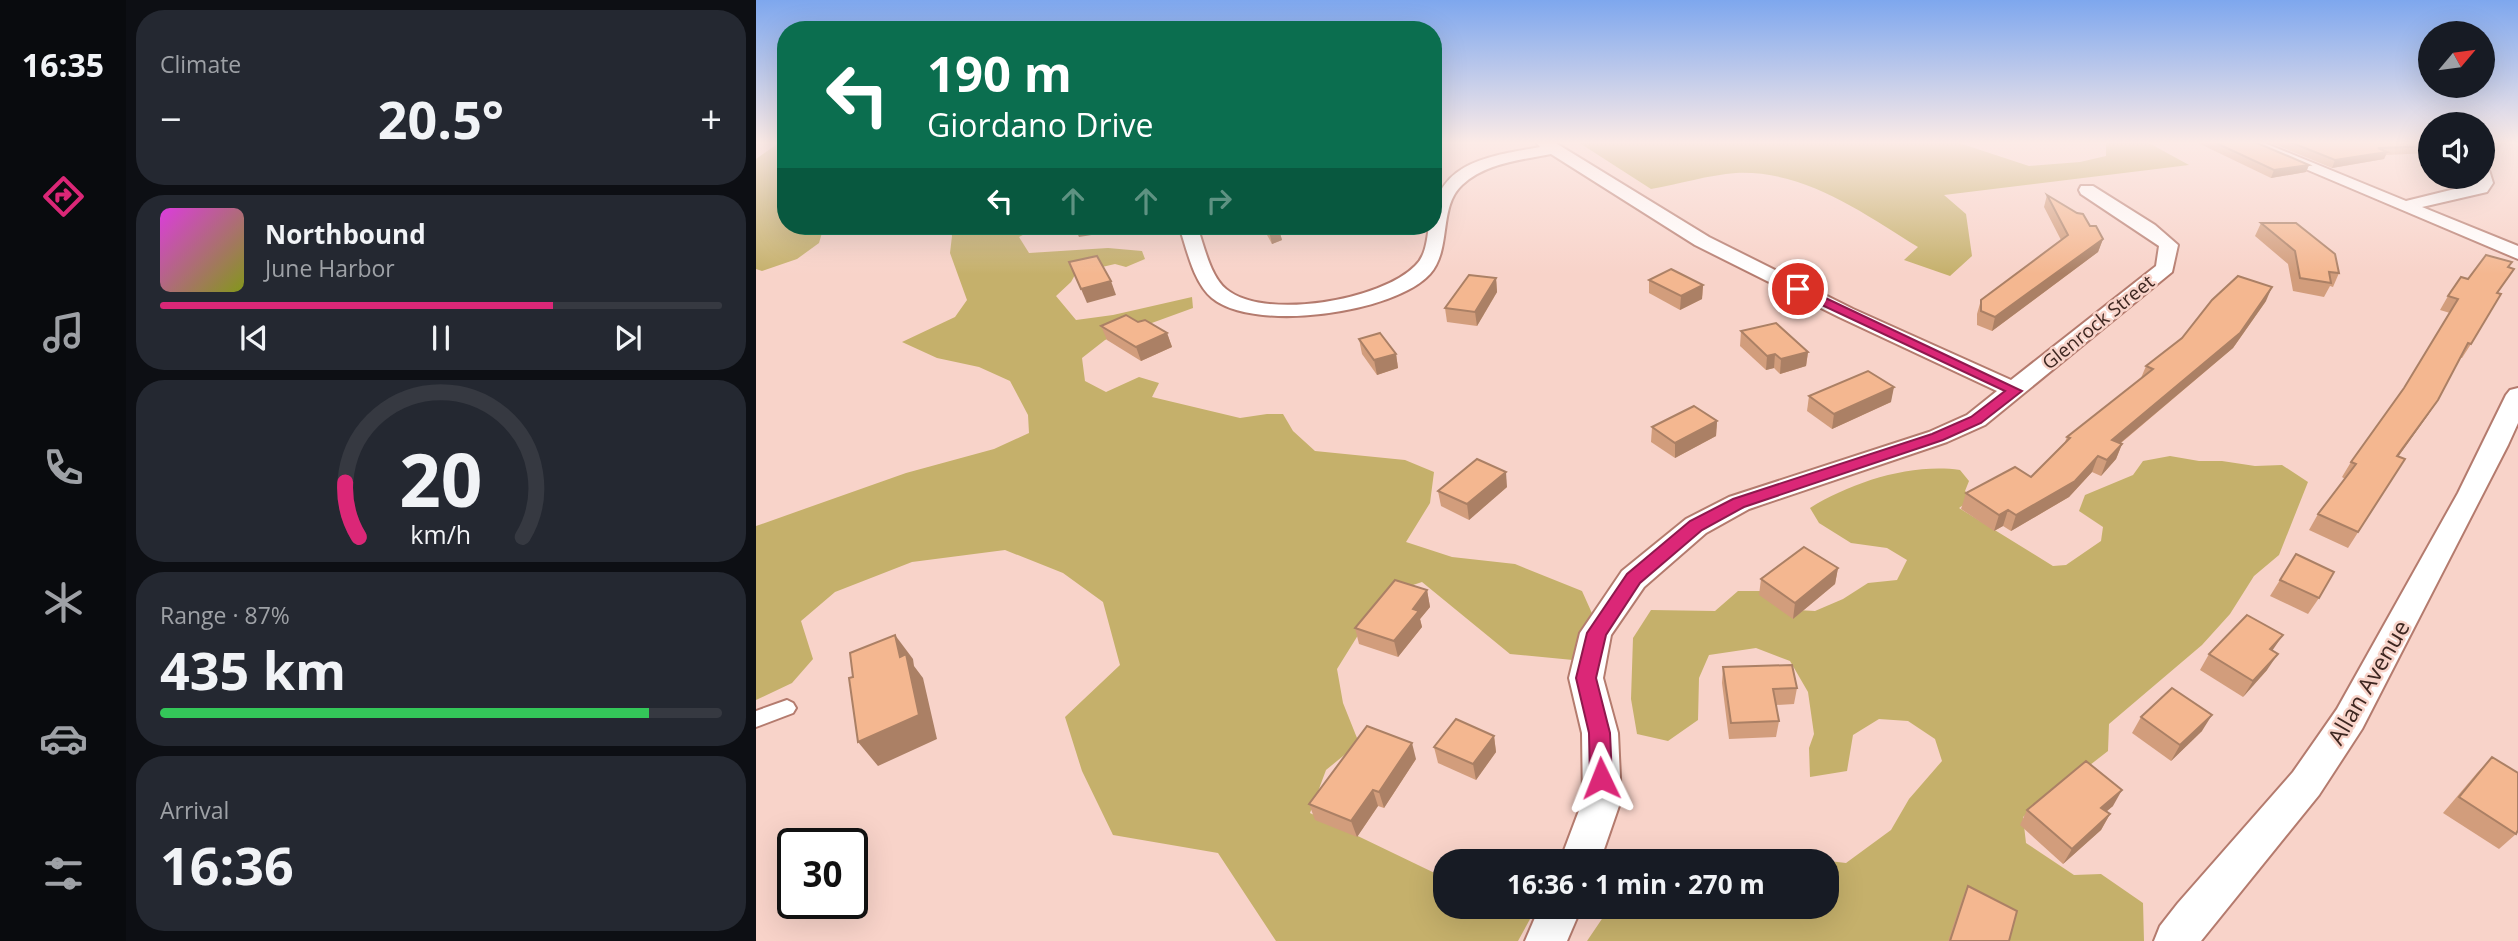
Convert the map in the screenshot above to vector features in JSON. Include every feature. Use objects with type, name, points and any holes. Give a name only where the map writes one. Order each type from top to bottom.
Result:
[{"type":"street","points":[[1442,202],[1452,186]]},
{"type":"street","points":[[1614,186],[1702,241],[1846,313],[2015,391]]},
{"type":"street","points":[[2356,186],[2518,254]]},
{"type":"street","points":[[2405,206],[2477,189]]},
{"type":"street","name":"Glenrock Street","points":[[1584,849],[1602,800],[1600,733],[1586,678],[1596,633],[1633,579],[1696,526],[1739,503],[1938,437],[1976,420],[2165,268],[2169,245],[2149,229],[2087,190]]},
{"type":"street","points":[[1192,235],[1210,281],[1219,294],[1236,303],[1267,310],[1330,308],[1386,292],[1422,271],[1430,260],[1435,235]]},
{"type":"street","name":"Allan Avenue","points":[[2175,941],[2201,903],[2284,811],[2323,760],[2386,653],[2498,442],[2518,395]]},
{"type":"street","points":[[1546,941],[1556,919]]},
{"type":"lane","points":[[756,719],[787,708]]},
{"type":"shaded area","points":[[756,186],[777,186],[777,235],[821,235],[819,243],[797,259],[762,271],[756,269]]},
{"type":"shaded area","points":[[1646,186],[1666,186],[1651,189]]},
{"type":"shaded area","points":[[1809,186],[2018,186],[1944,195],[1966,214],[1972,256],[1950,276],[1904,260],[1918,247],[1854,208]]},
{"type":"shaded area","points":[[952,235],[1023,235],[1019,237],[1029,253],[1108,248],[1142,251],[1145,259],[1126,267],[1115,264],[1076,273],[1071,282],[1056,296],[1076,320],[1113,315],[1192,297],[1193,308],[1105,340],[1082,358],[1085,381],[1106,392],[1139,377],[1159,383],[1152,397],[1240,418],[1283,414],[1293,431],[1315,451],[1405,460],[1434,472],[1430,503],[1406,542],[1452,557],[1515,564],[1582,591],[1595,620],[1573,660],[1510,654],[1422,582],[1383,595],[1337,669],[1343,703],[1359,743],[1326,770],[1310,813],[1433,872],[1433,919],[1530,919],[1518,941],[1276,941],[1218,853],[1113,835],[1082,771],[1065,717],[1120,665],[1103,602],[1063,573],[1005,550],[912,562],[835,592],[801,621],[813,659],[792,683],[756,700],[756,526],[906,473],[994,449],[1029,433],[1028,415],[1010,381],[979,367],[937,358],[902,342],[955,317],[967,300],[950,253]]},
{"type":"shaded area","points":[[2170,456],[2255,466],[2282,465],[2308,482],[2279,555],[2254,576],[2230,614],[2202,645],[2109,724],[2108,751],[2023,817],[2026,843],[2074,875],[2101,874],[2143,903],[2144,941],[1587,941],[1602,919],[1839,919],[1839,862],[1846,863],[1891,830],[1909,799],[1942,761],[1935,739],[1908,721],[1879,719],[1853,735],[1847,771],[1810,777],[1809,748],[1814,734],[1808,692],[1790,661],[1756,648],[1709,655],[1699,678],[1698,720],[1668,741],[1637,734],[1631,699],[1633,638],[1651,610],[1715,611],[1738,591],[1760,591],[1797,610],[1815,611],[1843,599],[1868,583],[1897,580],[1907,560],[1887,548],[1851,543],[1819,523],[1810,508],[1863,483],[1922,469],[1960,470],[1969,481],[1965,491],[1973,498],[1959,508],[2053,566],[2066,565],[2101,541],[2103,527],[2079,511],[2085,495],[2133,475],[2143,461]]},
{"type":"building","points":[[2047,195],[2083,214],[2090,226],[2096,226],[2103,239],[1995,317],[1981,311],[1981,300],[2068,235]]},
{"type":"building","points":[[2261,223],[2296,223],[2335,254],[2339,273],[2329,272],[2331,283],[2300,278],[2295,251]]},
{"type":"building","points":[[2486,255],[2512,262],[2508,267],[2514,269],[2497,293],[2501,294],[2471,344],[2468,343],[2438,400],[2397,456],[2405,459],[2358,532],[2318,514],[2356,464],[2351,462],[2404,388],[2458,299],[2448,296],[2461,277],[2468,279]]},
{"type":"building","points":[[1097,256],[1111,281],[1081,289],[1069,262]]},
{"type":"building","points":[[1671,269],[1703,285],[1681,296],[1649,280]]},
{"type":"building","points":[[1469,275],[1496,278],[1475,312],[1445,308]]},
{"type":"building","points":[[2238,276],[2272,287],[2240,333],[2112,440],[2122,444],[2107,460],[2098,456],[2075,481],[2016,515],[2008,510],[1999,515],[1966,493],[2015,467],[2031,477],[2070,438],[2067,437],[2153,369],[2146,366],[2182,338],[2212,300]]},
{"type":"building","points":[[1126,315],[1138,322],[1145,320],[1167,333],[1136,347],[1101,326]]},
{"type":"building","points":[[1776,323],[1808,352],[1781,359],[1775,354],[1767,356],[1741,331]]},
{"type":"building","points":[[1380,333],[1396,354],[1374,360],[1359,339]]},
{"type":"building","points":[[1868,371],[1894,387],[1834,414],[1809,396]]},
{"type":"building","points":[[1694,406],[1717,421],[1675,443],[1652,427]]},
{"type":"building","points":[[1477,459],[1506,472],[1467,504],[1438,491]]},
{"type":"building","points":[[1804,547],[1838,568],[1795,603],[1761,579]]},
{"type":"building","points":[[2296,554],[2334,572],[2319,598],[2280,580]]},
{"type":"building","points":[[1395,580],[1427,590],[1413,609],[1419,611],[1394,641],[1355,628]]},
{"type":"building","points":[[2247,615],[2283,635],[2270,649],[2278,654],[2253,681],[2209,654]]},
{"type":"building","points":[[895,635],[900,657],[906,654],[919,715],[858,742],[849,678],[853,677],[850,653]]},
{"type":"building","points":[[1792,665],[1797,688],[1773,689],[1779,721],[1731,723],[1723,667]]},
{"type":"building","points":[[2172,688],[2212,715],[2180,745],[2141,717]]},
{"type":"building","points":[[1456,719],[1494,736],[1473,764],[1434,747]]},
{"type":"building","points":[[1367,726],[1412,743],[1379,792],[1373,790],[1351,821],[1309,804]]},
{"type":"building","points":[[2492,757],[2518,773],[2516,834],[2459,797]]},
{"type":"building","points":[[2086,761],[2122,790],[2101,808],[2110,814],[2072,849],[2027,810]]},
{"type":"building","points":[[1968,886],[2017,911],[2009,941],[1950,941]]},
{"type":"route","points":[[1601,778],[1600,733],[1586,678],[1596,633],[1633,579],[1696,526],[1739,503],[1938,437],[1976,420],[2015,391],[1798,289]]}]
